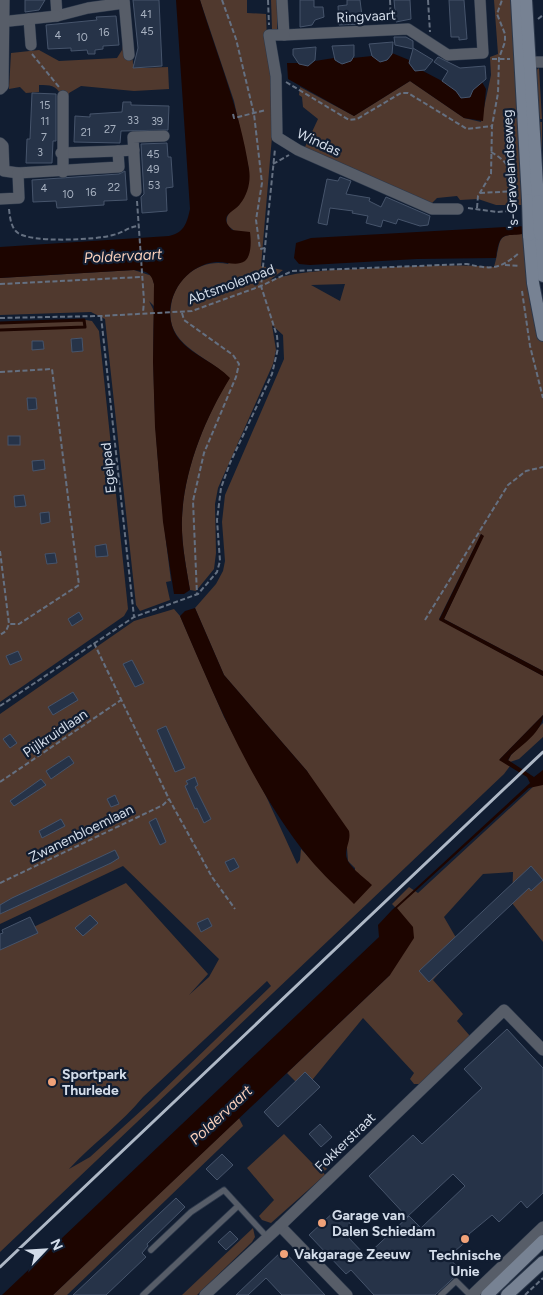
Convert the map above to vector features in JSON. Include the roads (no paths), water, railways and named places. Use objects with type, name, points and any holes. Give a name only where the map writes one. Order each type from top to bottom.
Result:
[{"type":"main road","name":"'s-Gravelandseweg","points":[[517,0],[524,62],[530,204],[543,276]]},
{"type":"main road","name":"'s-Gravelandseweg","points":[[524,62],[526,0]]},
{"type":"main road","name":"'s-Gravelandseweg","points":[[535,235],[533,283],[543,335]]},
{"type":"main road","points":[[487,1295],[543,1241]]},
{"type":"main road","points":[[507,1295],[543,1262]]},
{"type":"street","points":[[0,89],[3,86],[4,0]]},
{"type":"street","points":[[56,0],[58,16]]},
{"type":"street","points":[[282,0],[284,35]]},
{"type":"street","name":"Ringvaart","points":[[284,35],[408,29],[448,56],[483,53],[480,0]]},
{"type":"street","points":[[3,22],[58,16],[88,8],[124,2],[129,55]]},
{"type":"street","points":[[29,19],[31,45]]},
{"type":"street","name":"Windas","points":[[284,35],[269,36],[276,76],[277,137],[298,150],[432,209],[458,208]]},
{"type":"street","points":[[524,62],[543,62]]},
{"type":"street","points":[[62,172],[63,96]]},
{"type":"street","points":[[136,191],[133,137],[164,136]]},
{"type":"street","points":[[0,143],[3,146],[4,171],[18,173],[62,172],[119,167],[118,151]]},
{"type":"street","points":[[61,153],[134,150]]},
{"type":"street","points":[[4,199],[19,198],[18,173]]},
{"type":"street","name":"Fokkerstraat","points":[[205,1295],[280,1226],[504,1010],[543,1050]]},
{"type":"street","points":[[280,1226],[347,1295]]},
{"type":"street","points":[[471,1295],[543,1226]]},
{"type":"lane","points":[[151,1250],[192,1212],[224,1190],[267,1237]]},
{"type":"lane","points":[[143,1295],[238,1206]]},
{"type":"lane","points":[[441,1295],[456,1281],[471,1295]]},
{"type":"water","name":"Poldervaart","points":[[176,0],[200,0],[234,104],[245,147],[250,178],[245,196],[240,204],[228,215],[226,221],[232,230],[250,232],[251,243],[249,255],[242,263],[216,262],[203,265],[192,271],[176,290],[171,302],[170,315],[179,339],[230,378],[204,427],[191,463],[182,518],[184,554],[190,590],[184,594],[174,594],[163,522],[155,427],[153,362],[154,284],[150,275],[134,270],[0,278],[0,247],[169,236],[174,235],[184,227],[190,209]]},
{"type":"water","points":[[392,53],[409,60],[410,65],[415,71],[423,71],[442,81],[456,91],[461,98],[470,97],[473,90],[482,82],[486,89],[483,121],[464,118],[410,81],[354,116],[288,79],[287,63],[298,63],[308,66],[315,61],[334,58],[338,63],[344,64],[353,58],[372,56],[382,62],[389,59]]},
{"type":"water","points":[[543,225],[531,232],[509,235],[502,238],[499,242],[496,258],[417,259],[310,265],[299,264],[294,258],[296,243],[311,238]]},
{"type":"water","points":[[481,534],[484,536],[444,619],[543,671],[543,676],[439,620]]},
{"type":"water","points":[[195,608],[224,675],[307,771],[349,831],[347,859],[372,885],[354,904],[309,858],[269,802],[252,772],[221,710],[180,616],[185,611]]},
{"type":"water","name":"Poldervaart","points":[[543,715],[540,727],[508,760],[534,777],[543,770],[543,785],[529,788],[397,908],[413,927],[414,938],[390,975],[53,1295],[2,1295],[379,937],[378,925],[392,910],[530,783],[527,777],[499,760]]},
{"type":"waterway","points":[[0,323],[84,320],[85,327],[0,330]]},
{"type":"railway","points":[[0,1267],[543,752]]},
{"type":"place","name":"Sportpark Thurlede","points":[[52,1082]]},
{"type":"place","name":"Garage van Dalen Schiedam","points":[[322,1223]]},
{"type":"place","name":"Technische Unie","points":[[465,1239]]},
{"type":"place","name":"Vakgarage Zeeuw","points":[[284,1254]]}]
